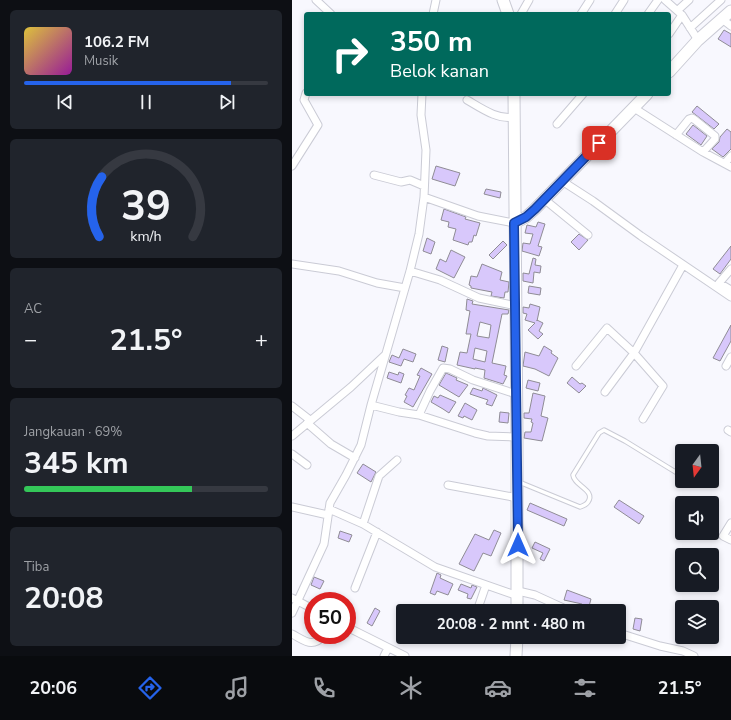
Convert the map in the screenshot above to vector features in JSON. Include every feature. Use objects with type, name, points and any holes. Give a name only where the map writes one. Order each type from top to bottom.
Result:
[{"type":"main road","points":[[503,0],[507,12]]},
{"type":"main road","points":[[671,70],[701,38],[727,23],[731,11]]},
{"type":"main road","points":[[514,96],[516,394],[518,437],[517,604]]},
{"type":"main road","points":[[514,223],[526,217],[646,96]]},
{"type":"main road","points":[[516,644],[516,656]]},
{"type":"street","points":[[316,0],[329,12]]},
{"type":"street","points":[[433,12],[436,0]]},
{"type":"street","points":[[522,12],[529,0]]},
{"type":"street","points":[[582,12],[590,0]]},
{"type":"street","points":[[616,12],[624,0]]},
{"type":"street","points":[[649,12],[658,0]]},
{"type":"street","points":[[665,0],[679,11],[693,26],[701,38]]},
{"type":"street","points":[[671,29],[682,0]]},
{"type":"street","points":[[679,11],[689,0]]},
{"type":"street","points":[[693,26],[721,0]]},
{"type":"street","points":[[292,166],[318,125],[304,100],[305,96]]},
{"type":"street","points":[[292,613],[295,600],[324,544],[330,503],[361,445],[371,405],[410,271],[419,234],[424,197],[426,150],[421,121],[422,96]]},
{"type":"street","points":[[558,124],[581,96]]},
{"type":"street","points":[[467,100],[485,111],[502,117],[514,117]]},
{"type":"street","points":[[634,108],[704,152],[728,164],[731,156]]},
{"type":"street","points":[[676,135],[692,118],[715,136],[715,140],[704,152]]},
{"type":"street","points":[[374,175],[401,182],[410,180],[424,186]]},
{"type":"street","points":[[562,181],[593,200],[683,265],[731,290]]},
{"type":"street","points":[[424,197],[478,216],[514,223]]},
{"type":"street","points":[[544,199],[588,235]]},
{"type":"street","points":[[292,264],[339,271],[377,283],[405,288]]},
{"type":"street","points":[[605,392],[634,353],[683,265]]},
{"type":"street","points":[[717,284],[731,269]]},
{"type":"street","points":[[410,271],[440,280],[479,298],[516,306]]},
{"type":"street","points":[[717,284],[731,297]]},
{"type":"street","points":[[576,366],[607,328],[634,353],[663,386],[642,419]]},
{"type":"street","points":[[292,436],[351,387],[386,354]]},
{"type":"street","points":[[726,366],[731,357]]},
{"type":"street","points":[[419,415],[443,368],[450,369],[473,380],[516,394]]},
{"type":"street","points":[[371,405],[419,415],[488,436],[518,437]]},
{"type":"street","points":[[292,406],[331,444],[355,458]]},
{"type":"street","points":[[292,454],[307,465]]},
{"type":"street","points":[[363,524],[379,476],[398,460]]},
{"type":"street","points":[[448,485],[518,498]]},
{"type":"street","points":[[292,507],[328,512],[363,524],[435,567],[486,585],[518,594],[535,596],[554,604]]},
{"type":"street","points":[[731,523],[724,536],[731,540]]},
{"type":"street","points":[[355,588],[377,532]]},
{"type":"street","points":[[479,604],[486,585]]},
{"type":"street","points":[[295,600],[304,604]]},
{"type":"street","points":[[356,632],[405,656]]},
{"type":"street","points":[[292,634],[304,640]]},
{"type":"street","points":[[626,635],[694,656]]},
{"type":"street","points":[[384,656],[388,648]]},
{"type":"lane","points":[[518,481],[580,507],[584,506],[590,497],[588,492],[574,480],[573,475],[599,433],[604,430],[675,472]]},
{"type":"building","points":[[724,30],[731,34],[731,47],[718,39]]},
{"type":"building","points":[[697,106],[719,124],[714,129],[692,112]]},
{"type":"building","points":[[693,125],[707,136],[701,145],[686,134]]},
{"type":"building","points":[[727,129],[731,132],[731,149],[723,157],[712,149],[719,142],[720,137]]},
{"type":"building","points":[[436,166],[460,173],[455,186],[432,179]]},
{"type":"building","points":[[486,189],[501,192],[500,198],[484,194]]},
{"type":"building","points":[[444,209],[466,217],[465,219],[480,223],[476,236],[474,235],[472,242],[469,242],[468,245],[453,240],[456,229],[448,227],[449,222],[441,220]]},
{"type":"building","points":[[538,222],[545,224],[538,246],[542,247],[539,256],[522,251],[523,243],[530,244],[533,234],[525,233],[527,225],[536,227]]},
{"type":"building","points":[[579,234],[588,240],[579,250],[571,242]]},
{"type":"building","points":[[427,238],[435,242],[431,254],[423,251]]},
{"type":"building","points":[[503,241],[507,245],[493,259],[489,255]]},
{"type":"building","points":[[731,246],[731,259],[720,274],[713,269]]},
{"type":"building","points":[[451,250],[465,257],[454,278],[436,269],[440,259],[446,262]]},
{"type":"building","points":[[533,258],[536,259],[535,265],[541,266],[540,273],[534,272],[533,283],[523,281],[523,273],[529,274]]},
{"type":"building","points":[[482,264],[502,272],[500,280],[509,282],[508,292],[505,292],[504,298],[491,296],[492,292],[471,288],[469,285],[471,276],[477,277]]},
{"type":"building","points":[[529,286],[541,288],[540,295],[528,293]]},
{"type":"building","points":[[467,299],[473,301],[472,304],[509,310],[508,314],[502,314],[492,363],[506,366],[504,375],[507,376],[503,384],[484,378],[485,370],[457,365],[460,352],[467,353],[471,334],[466,334],[470,311],[466,310]],"holes":[[[480,322],[491,325],[489,338],[477,336]],[[475,348],[487,351],[485,362],[473,359]]]},
{"type":"building","points":[[530,304],[540,307],[537,320],[543,323],[539,331],[543,334],[538,339],[528,330],[535,323],[525,320],[527,314],[523,313],[523,307],[529,308]]},
{"type":"building","points":[[731,325],[731,341],[720,361],[713,358]]},
{"type":"building","points":[[442,346],[448,348],[445,362],[438,360]]},
{"type":"building","points":[[544,346],[552,351],[551,353],[558,358],[549,376],[535,369],[523,366],[525,352],[539,356]]},
{"type":"building","points":[[403,349],[416,354],[413,362],[404,359],[401,366],[389,362],[392,355],[399,358]]},
{"type":"building","points":[[421,368],[432,374],[413,407],[404,402],[407,396],[405,395],[409,388],[414,390],[420,376],[417,375]]},
{"type":"building","points":[[389,372],[398,375],[399,372],[404,374],[401,383],[387,378]]},
{"type":"building","points":[[446,373],[457,378],[456,380],[468,385],[459,397],[439,385]]},
{"type":"building","points":[[572,377],[580,384],[582,383],[586,386],[579,393],[567,383]]},
{"type":"building","points":[[528,380],[540,383],[538,391],[526,388]]},
{"type":"building","points":[[473,388],[482,391],[483,388],[497,395],[492,406],[486,404],[488,400],[470,394]]},
{"type":"building","points":[[533,393],[545,396],[541,416],[548,418],[542,441],[524,438],[525,432],[531,432],[533,423],[531,422],[532,419],[524,418],[524,413],[529,413]]},
{"type":"building","points":[[440,395],[456,402],[449,413],[431,402],[434,396],[438,398]]},
{"type":"building","points":[[465,403],[477,410],[472,420],[464,416],[463,418],[458,416]]},
{"type":"building","points":[[500,412],[509,413],[508,423],[499,422]]},
{"type":"building","points":[[363,464],[376,472],[371,482],[357,473]]},
{"type":"building","points":[[619,500],[644,516],[639,524],[614,507]]},
{"type":"building","points":[[530,503],[567,519],[564,526],[527,510]]},
{"type":"building","points":[[494,530],[501,533],[491,556],[483,553],[474,571],[459,564],[475,534],[489,540]]},
{"type":"building","points":[[340,531],[352,535],[349,542],[338,538]]},
{"type":"building","points":[[535,542],[550,549],[544,561],[540,559],[543,553],[532,548]]},
{"type":"building","points":[[437,573],[441,575],[440,578],[453,584],[448,595],[437,591],[435,595],[430,593]]},
{"type":"building","points":[[314,577],[324,581],[320,589],[311,585]]},
{"type":"building","points":[[461,584],[471,588],[472,585],[477,587],[471,599],[467,598],[468,594],[458,590]]},
{"type":"building","points":[[567,590],[591,599],[590,604],[564,600]]},
{"type":"building","points":[[375,608],[380,611],[372,626],[367,623]]},
{"type":"building","points":[[635,618],[642,619],[640,631],[633,629]]},
{"type":"route","points":[[518,545],[518,437],[514,223],[526,217],[535,209],[599,143]]}]
